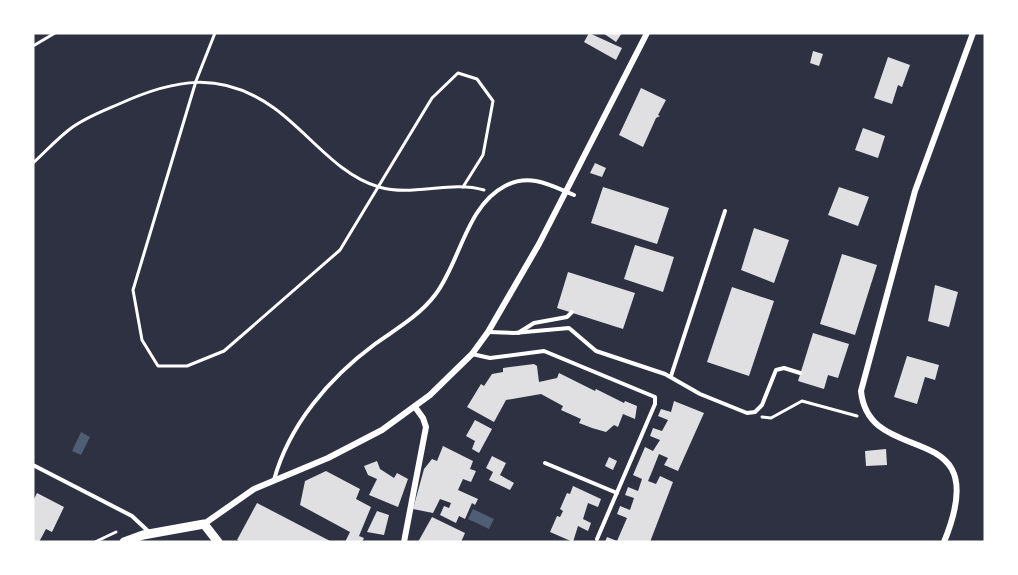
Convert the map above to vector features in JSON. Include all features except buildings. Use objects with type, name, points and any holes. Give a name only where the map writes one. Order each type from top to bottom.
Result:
[{"type":"street","points":[[124,542],[150,534],[204,524],[244,495],[358,442],[415,407],[472,354],[488,332],[570,193],[611,100],[647,33]]},
{"type":"street","points":[[944,542],[958,505],[959,488],[956,477],[939,455],[876,425],[870,419],[863,403],[862,385],[915,190],[973,33]]},
{"type":"street","points":[[404,542],[410,500],[426,427],[425,420],[415,407]]},
{"type":"street","points":[[204,524],[218,542]]},
{"type":"lane","points":[[273,481],[288,439],[311,407],[356,360],[414,317],[435,296],[476,216],[493,193],[510,183],[528,179],[548,183],[570,193]]},
{"type":"lane","points":[[670,376],[725,211]]},
{"type":"lane","points":[[517,333],[534,323],[567,317],[572,312]]},
{"type":"lane","points":[[488,332],[517,333],[567,327],[596,351],[670,376],[700,394],[744,412],[752,413],[762,405],[776,370],[784,368],[800,373]]},
{"type":"lane","points":[[472,354],[490,358],[544,351],[653,395],[655,404],[597,539]]},
{"type":"lane","points":[[545,463],[617,493]]},
{"type":"lane","points":[[33,465],[132,516],[150,534]]},
{"type":"path","points":[[33,46],[55,33]]},
{"type":"path","points":[[215,33],[196,81],[133,290],[142,340],[158,366],[187,366],[224,351],[340,250],[432,98],[458,73],[477,79],[493,101],[483,155],[463,187]]},
{"type":"path","points":[[33,163],[71,128],[101,112],[151,89],[196,81],[240,90],[273,107],[348,172],[378,187],[430,191],[463,187],[493,193]]},
{"type":"path","points":[[752,413],[769,418],[802,401],[870,419]]},
{"type":"water","points":[[81,432],[90,437],[81,455],[72,451]]},
{"type":"water","points":[[473,509],[494,519],[489,529],[468,519]]}]
